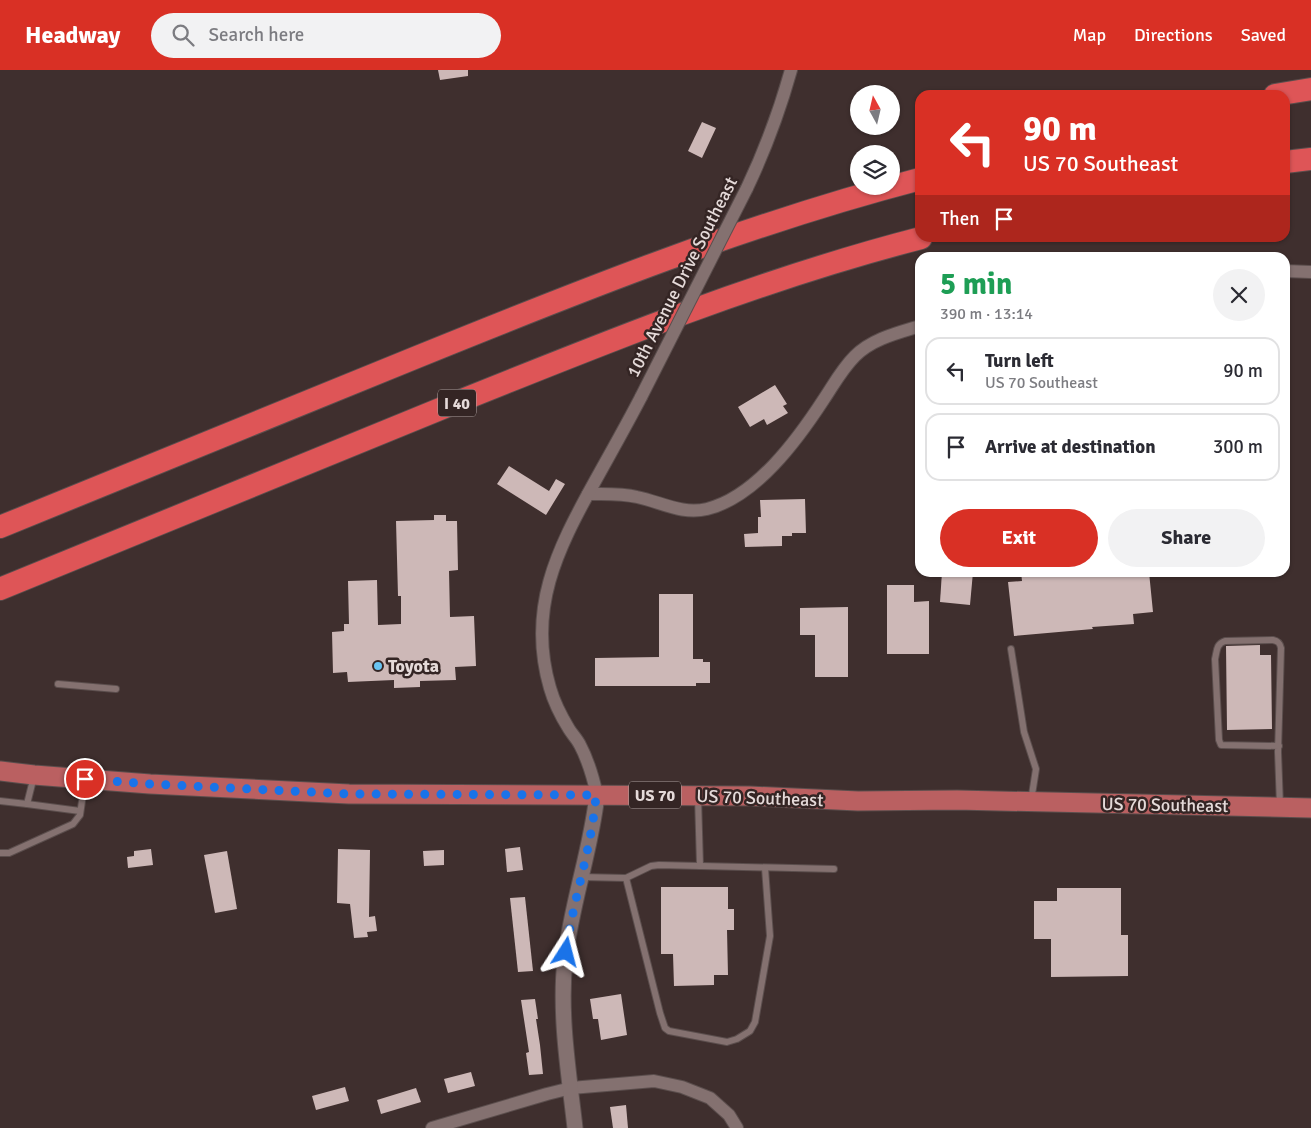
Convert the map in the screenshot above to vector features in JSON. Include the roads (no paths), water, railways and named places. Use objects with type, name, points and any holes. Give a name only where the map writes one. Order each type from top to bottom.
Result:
[{"type":"highway","points":[[1290,92],[1311,89]]},
{"type":"highway","points":[[1290,104],[1311,101]]},
{"type":"highway","points":[[1290,161],[1311,159]]},
{"type":"highway","points":[[0,527],[600,284],[785,218],[915,180]]},
{"type":"highway","name":"I 40","points":[[0,589],[570,357],[752,288],[915,240]]},
{"type":"main road","name":"US 70 Southeast","points":[[0,771],[150,784],[349,794],[749,796],[858,801],[957,800],[1311,808]]},
{"type":"street","name":"10th Avenue Drive Southeast","points":[[596,795],[592,774],[579,744],[558,708],[543,659],[544,604],[551,574],[565,537],[642,397],[747,188],[777,120],[791,70]]},
{"type":"street","points":[[1290,271],[1311,272]]},
{"type":"street","points":[[588,494],[635,496],[687,511],[708,509],[722,504],[754,484],[774,465],[812,418],[844,369],[856,355],[880,340],[915,328]]},
{"type":"street","points":[[575,1128],[564,1016],[564,978],[568,939],[591,837],[596,795]]},
{"type":"street","points":[[432,1128],[571,1088],[654,1081],[673,1085],[710,1098],[729,1115],[737,1128]]},
{"type":"lane","points":[[1278,746],[1220,744],[1215,659],[1217,646],[1220,643],[1225,641],[1273,640],[1278,641],[1281,645],[1278,746],[1280,807]]},
{"type":"lane","points":[[1011,649],[1024,732],[1036,769],[1031,802]]},
{"type":"lane","points":[[58,684],[116,689]]},
{"type":"lane","points":[[27,804],[34,775]]},
{"type":"lane","points":[[0,853],[9,853],[73,824],[80,815],[85,779]]},
{"type":"lane","points":[[698,796],[700,866]]},
{"type":"lane","points":[[0,801],[80,811]]},
{"type":"lane","points":[[581,877],[626,878],[651,866],[659,865],[834,869]]},
{"type":"lane","points":[[626,878],[665,1028],[669,1031],[727,1042],[750,1031],[755,1022],[770,936],[765,868]]},
{"type":"place","name":"Toyota","points":[[378,666]]}]
